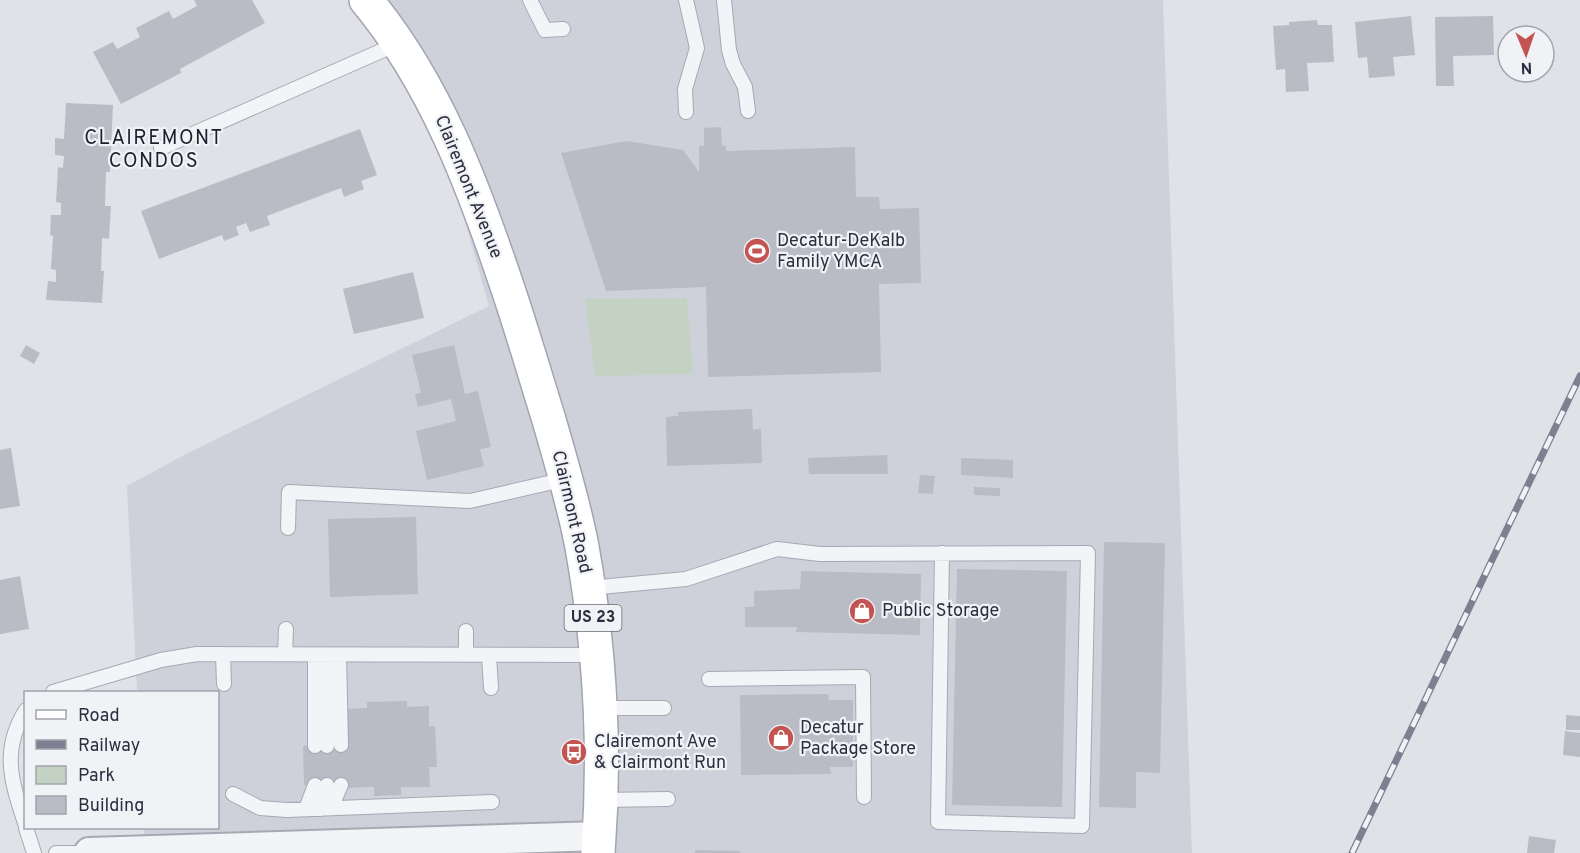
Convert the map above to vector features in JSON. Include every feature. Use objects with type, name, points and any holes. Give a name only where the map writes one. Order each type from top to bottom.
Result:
[{"type":"main road","name":"Clairemont Avenue","points":[[366,0],[415,68],[445,124],[469,180],[513,304],[539,389]]},
{"type":"main road","name":"Clairmont Road","points":[[539,389],[566,479],[589,588],[601,708],[599,844]]},
{"type":"street","points":[[89,853],[599,844]]},
{"type":"lane","points":[[530,0],[545,30],[563,29]]},
{"type":"lane","points":[[686,0],[697,48],[685,89],[686,112]]},
{"type":"lane","points":[[724,0],[729,50],[745,87],[748,111]]},
{"type":"lane","points":[[160,148],[399,43]]},
{"type":"lane","points":[[288,528],[289,492],[470,501],[566,479]]},
{"type":"lane","points":[[589,588],[686,579],[777,549],[819,554],[942,553],[1088,553],[1082,826],[938,822],[942,553]]},
{"type":"lane","points":[[285,654],[286,629]]},
{"type":"lane","points":[[466,631],[466,655]]},
{"type":"lane","points":[[60,691],[161,660],[197,654],[597,655]]},
{"type":"lane","points":[[223,654],[224,684]]},
{"type":"lane","points":[[327,655],[328,746],[327,655]]},
{"type":"lane","points":[[489,655],[491,688]]},
{"type":"lane","points":[[709,679],[862,677],[864,797]]},
{"type":"lane","points":[[601,708],[664,708]]},
{"type":"lane","points":[[24,713],[11,736],[9,751],[12,777],[24,820]]},
{"type":"lane","points":[[319,809],[328,785],[319,809]]},
{"type":"lane","points":[[233,794],[260,808],[319,809],[492,802]]},
{"type":"lane","points":[[601,800],[668,799]]},
{"type":"lane","points":[[27,829],[34,853]]},
{"type":"lane","points":[[56,853],[89,853]]},
{"type":"shaded area","points":[[356,0],[1163,0],[1192,853],[100,853],[144,844],[144,829],[219,829],[219,691],[137,691],[127,486],[184,455],[489,306],[440,134]]},
{"type":"green space","points":[[687,298],[693,374],[595,376],[585,299]]},
{"type":"building","points":[[194,0],[252,0],[265,23],[180,69],[181,73],[121,104],[93,52],[113,42],[117,49],[140,37],[136,28],[169,11],[173,19],[197,6]]},
{"type":"building","points":[[1411,16],[1415,55],[1393,57],[1395,76],[1369,78],[1367,57],[1358,58],[1355,22]]},
{"type":"building","points":[[1493,16],[1494,55],[1453,56],[1454,86],[1436,86],[1435,17]]},
{"type":"building","points":[[1317,20],[1318,25],[1332,25],[1334,62],[1307,63],[1309,91],[1286,92],[1285,69],[1276,70],[1273,26],[1289,25],[1289,22]]},
{"type":"building","points":[[66,103],[113,105],[110,172],[106,172],[105,206],[111,206],[109,239],[102,238],[101,271],[104,271],[102,303],[46,300],[48,281],[56,282],[56,270],[51,269],[53,236],[50,235],[51,215],[61,215],[61,203],[56,202],[58,167],[63,168],[64,156],[55,155],[55,138],[64,139]]},
{"type":"building","name":"Decatur-DeKalb Family YMCA","points":[[721,127],[722,146],[726,146],[726,151],[855,147],[856,197],[879,197],[880,209],[919,208],[921,283],[879,284],[881,372],[708,377],[706,287],[606,291],[561,153],[627,141],[683,150],[699,172],[699,146],[704,146],[704,128]]},
{"type":"building","points":[[360,129],[377,175],[361,181],[364,189],[344,197],[341,188],[267,216],[270,225],[250,232],[246,223],[236,227],[239,235],[224,241],[222,235],[159,259],[141,211]]},
{"type":"building","points":[[413,272],[424,318],[354,334],[343,289]]},
{"type":"building","points":[[26,345],[40,353],[34,364],[20,356]]},
{"type":"building","points":[[454,345],[465,394],[478,391],[491,447],[480,449],[484,466],[427,480],[416,431],[456,421],[451,399],[418,407],[415,394],[421,393],[412,355]]},
{"type":"building","points":[[752,409],[753,430],[761,429],[762,463],[667,466],[666,417],[678,416],[678,412]]},
{"type":"building","points":[[11,448],[20,506],[0,509],[0,450]]},
{"type":"building","points":[[887,455],[888,474],[809,474],[808,458]]},
{"type":"building","points":[[961,458],[1013,460],[1013,478],[961,475]]},
{"type":"building","points":[[920,475],[935,476],[933,494],[918,493]]},
{"type":"building","points":[[974,487],[1000,488],[1000,496],[974,495]]},
{"type":"building","points":[[416,517],[418,594],[330,597],[328,519]]},
{"type":"building","points":[[1104,542],[1165,543],[1160,773],[1136,772],[1136,808],[1099,807]]},
{"type":"building","points":[[957,569],[1067,571],[1062,807],[952,805]]},
{"type":"building","points":[[801,571],[921,574],[920,635],[796,632],[797,627],[745,627],[745,607],[754,607],[754,591],[800,589]]},
{"type":"building","points":[[20,576],[29,629],[0,634],[0,580]]},
{"type":"building","points":[[828,694],[829,700],[853,700],[853,767],[830,767],[831,774],[741,775],[740,695]]},
{"type":"building","points":[[407,701],[407,707],[429,706],[429,726],[435,726],[437,767],[429,767],[430,787],[401,787],[401,795],[374,796],[374,787],[344,788],[344,784],[304,785],[303,746],[345,745],[344,709],[367,708],[367,702]]},
{"type":"building","points":[[1566,715],[1580,716],[1580,730],[1566,730]]},
{"type":"building","points":[[1565,731],[1580,733],[1580,757],[1563,755]]},
{"type":"building","points":[[1529,836],[1556,840],[1554,853],[1527,853]]},
{"type":"building","points":[[695,850],[740,851],[740,853],[695,853]]},
{"type":"railway","points":[[1352,853],[1580,376]]},
{"type":"place","name":"Decatur-DeKalb Family YMCA","points":[[757,251]]},
{"type":"place","name":"Public Storage","points":[[862,611]]},
{"type":"place","name":"Decatur Package Store","points":[[781,738]]},
{"type":"place","name":"Clairemont Ave & Clairmont Run","points":[[574,752]]},
{"type":"district","name":"CLAIREMONT CONDOS","points":[[154,150]]}]
